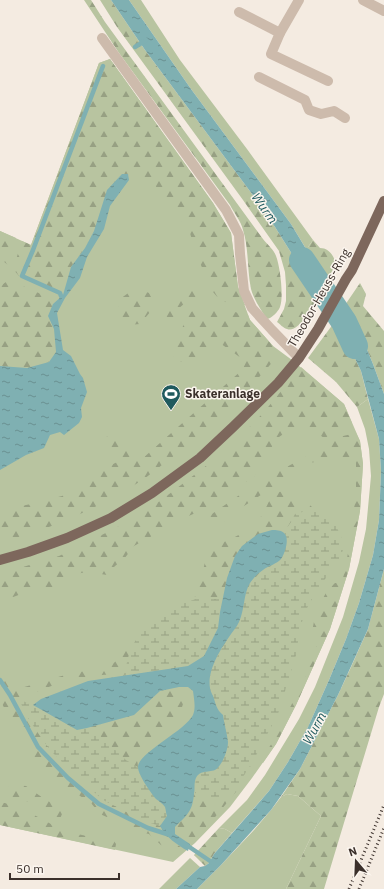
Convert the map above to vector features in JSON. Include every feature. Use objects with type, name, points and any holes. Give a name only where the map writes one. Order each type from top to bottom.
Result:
[{"type":"main road","name":"Theodor-Heuss-Ring","points":[[0,560],[67,538],[111,518],[152,493],[200,458],[278,383],[299,358],[355,266],[384,201]]},
{"type":"street","points":[[299,0],[280,33],[271,54],[328,82]]},
{"type":"street","points":[[363,0],[384,11]]},
{"type":"street","points":[[239,12],[280,33]]},
{"type":"street","points":[[102,38],[226,210],[239,235],[244,291],[252,308],[299,358]]},
{"type":"street","points":[[259,77],[305,100],[309,110],[321,114],[334,111],[345,118]]},
{"type":"green space","points":[[84,0],[91,0],[105,22],[275,254],[280,274],[282,296],[279,309],[271,317],[267,319],[252,293],[245,237],[242,227],[230,205],[119,53]]},
{"type":"green space","points":[[100,0],[111,0],[145,50],[255,198],[319,297],[310,312],[296,327],[287,329],[277,322],[284,309],[286,301],[285,272],[279,251],[117,27]]},
{"type":"green space","points":[[129,0],[141,0],[180,60],[313,240],[308,247],[308,252],[291,224],[191,89]]},
{"type":"green space","points":[[110,59],[213,203],[231,233],[238,287],[250,320],[273,346],[344,404],[360,441],[363,464],[360,511],[349,569],[330,629],[296,705],[276,744],[230,807],[195,843],[173,862],[0,825],[0,231],[31,245],[99,63]]},
{"type":"green space","points":[[110,59],[213,203],[231,233],[238,287],[245,305],[231,304],[220,300],[213,292],[196,254],[190,233],[172,207],[154,184],[139,177],[127,174],[85,248],[71,267],[63,295],[19,276],[13,269],[22,241],[31,245],[99,63]]},
{"type":"green space","points":[[0,231],[16,238],[8,265],[3,261],[0,255]]},
{"type":"green space","points":[[313,240],[320,248],[326,249],[332,255],[336,264],[326,282],[308,252],[308,247]]},
{"type":"green space","points":[[9,280],[57,301],[53,304],[48,316],[54,329],[56,352],[49,362],[27,368],[0,366],[0,286]]},
{"type":"green space","points":[[360,283],[366,294],[363,306],[384,331],[384,394],[361,335],[345,305]]},
{"type":"green space","points":[[190,286],[197,286],[200,290],[199,298],[191,300],[180,307],[175,314],[172,331],[168,329],[166,323],[169,305]]},
{"type":"green space","points":[[142,290],[149,293],[154,303],[151,311],[140,324],[128,325],[120,321],[118,311],[120,299],[131,291]]},
{"type":"green space","points":[[203,307],[248,315],[250,320],[273,346],[276,358],[257,380],[206,430],[189,445],[144,479],[110,499],[75,516],[38,531],[0,542],[0,511],[62,496],[113,464],[122,460],[111,449],[106,441],[107,436],[120,435],[142,459],[242,370],[245,364],[241,358],[217,341],[209,346],[188,365],[183,362],[173,360],[179,335],[189,313]]},
{"type":"green space","points":[[336,320],[361,371],[368,399],[357,407],[336,382],[308,358]]},
{"type":"green space","points":[[301,367],[344,404],[352,423],[348,428],[324,438],[302,425],[292,428],[279,437],[263,459],[254,477],[200,511],[184,518],[134,546],[124,559],[107,575],[89,572],[81,573],[72,576],[63,584],[49,591],[43,592],[37,588],[0,602],[0,574],[59,556],[131,520],[164,498],[219,456],[242,435],[264,412]]},
{"type":"green space","points":[[368,399],[379,439],[381,471],[379,520],[373,555],[359,603],[346,639],[308,727],[269,791],[232,833],[225,829],[219,828],[247,800],[265,775],[299,719],[315,687],[343,617],[359,562],[366,529],[371,476],[369,449],[365,429],[357,407]]},
{"type":"green space","points":[[356,433],[360,441],[363,464],[360,511],[349,569],[330,629],[296,705],[276,744],[263,763],[260,761],[272,743],[305,678],[316,648],[316,639],[312,632],[316,611],[327,591],[335,583],[340,583],[343,578],[351,538],[356,490],[356,460],[353,459],[344,461],[338,460],[331,456],[323,458],[317,462],[305,463],[294,476],[273,487],[244,506],[239,508],[227,508],[224,522],[219,525],[214,526],[206,518],[254,485],[343,436]]},
{"type":"green space","points":[[286,491],[306,502],[315,511],[252,762],[254,770],[216,816],[190,844],[175,834],[175,827],[185,817],[195,780],[227,578],[220,612],[172,669],[126,676],[105,675],[72,680],[48,687],[29,697],[24,702],[33,705],[134,715],[160,691],[179,687],[184,694],[183,704],[179,716],[171,724],[153,735],[134,752],[137,758],[138,767],[164,832],[177,845],[185,849],[183,851],[161,845],[149,834],[135,831],[100,814],[91,803],[66,787],[46,767],[37,762],[33,755],[31,743],[7,713],[0,700],[0,666],[6,674],[20,681],[21,688],[65,675],[108,666],[115,662],[148,625],[181,609],[193,600],[198,591],[206,558],[213,546],[252,528],[263,514],[271,497],[278,492]]},
{"type":"green space","points":[[309,510],[315,511],[327,517],[335,524],[341,536],[343,550],[339,560],[317,590],[306,610],[300,628],[296,655],[278,714],[252,763],[237,786],[223,798],[207,799],[195,793],[198,776],[204,772],[215,770],[226,752],[228,742],[223,715],[218,711],[209,687],[210,672],[218,655],[239,622],[243,610],[245,595],[250,584],[261,571],[271,566],[286,537],[284,532],[295,514]]},
{"type":"green space","points":[[384,569],[384,694],[324,889],[286,889],[321,816],[298,796],[287,794],[281,797],[300,769],[351,667],[368,629]]},
{"type":"green space","points":[[196,599],[223,599],[218,628],[204,656],[188,666],[124,676],[130,652],[141,632],[149,624],[166,612]]},
{"type":"green space","points":[[20,700],[33,705],[77,730],[87,728],[98,734],[126,760],[138,767],[141,777],[164,807],[167,816],[160,826],[144,821],[103,800],[75,775],[51,751],[42,739],[24,712]]},
{"type":"green space","points":[[18,785],[26,786],[61,808],[62,814],[59,821],[34,804],[20,799],[0,796],[0,793],[8,787]]},
{"type":"green space","points":[[287,794],[298,796],[321,816],[286,889],[197,889],[254,830],[281,797]]},
{"type":"green space","points":[[0,802],[23,809],[66,831],[114,841],[116,844],[115,850],[0,825]]},
{"type":"green space","points":[[219,828],[225,829],[232,833],[205,866],[194,855]]},
{"type":"green space","points":[[190,858],[200,867],[176,889],[159,889]]},
{"type":"water","points":[[111,0],[129,0],[191,89],[291,224],[326,282],[319,297],[255,198],[145,50]]},
{"type":"water","points":[[122,174],[128,174],[129,180],[110,206],[104,229],[87,257],[80,278],[65,298],[57,313],[63,350],[71,356],[83,378],[87,392],[81,408],[82,417],[79,423],[64,435],[60,432],[50,435],[44,448],[26,455],[0,470],[0,366],[27,368],[49,362],[56,352],[54,329],[48,316],[53,304],[63,295],[71,267],[85,248],[94,231],[107,190]]},
{"type":"water","points":[[345,305],[361,335],[384,394],[384,569],[368,629],[338,695],[300,769],[271,810],[197,889],[176,889],[200,867],[209,863],[214,854],[269,791],[288,762],[308,727],[346,639],[359,603],[373,555],[379,520],[381,471],[379,439],[361,371],[336,320]]},
{"type":"water","points":[[272,530],[281,531],[286,535],[287,542],[284,553],[279,561],[261,571],[250,583],[246,592],[239,622],[218,654],[210,675],[210,689],[218,708],[223,715],[228,745],[224,758],[218,768],[201,773],[196,777],[191,809],[175,827],[175,834],[190,844],[188,851],[165,834],[160,826],[167,816],[165,807],[156,799],[148,788],[140,775],[138,767],[140,761],[145,755],[181,728],[193,715],[195,706],[193,691],[188,687],[179,687],[160,691],[134,715],[77,730],[33,705],[41,699],[88,681],[188,666],[204,656],[218,628],[227,578],[235,556],[242,546],[258,534]]},
{"type":"waterway","points":[[135,47],[146,40]]},
{"type":"waterway","points":[[61,296],[60,293],[22,276],[103,66]]},
{"type":"waterway","name":"Wurm","points":[[302,260],[344,322],[355,346]]},
{"type":"waterway","points":[[0,680],[10,695],[38,747],[68,778],[99,804],[148,828],[170,835]]},
{"type":"waterway","points":[[185,844],[213,863]]},
{"type":"railway","points":[[349,889],[384,805]]},
{"type":"railway","points":[[359,889],[384,828]]},
{"type":"place","name":"Skateranlage","points":[[171,411]]}]
